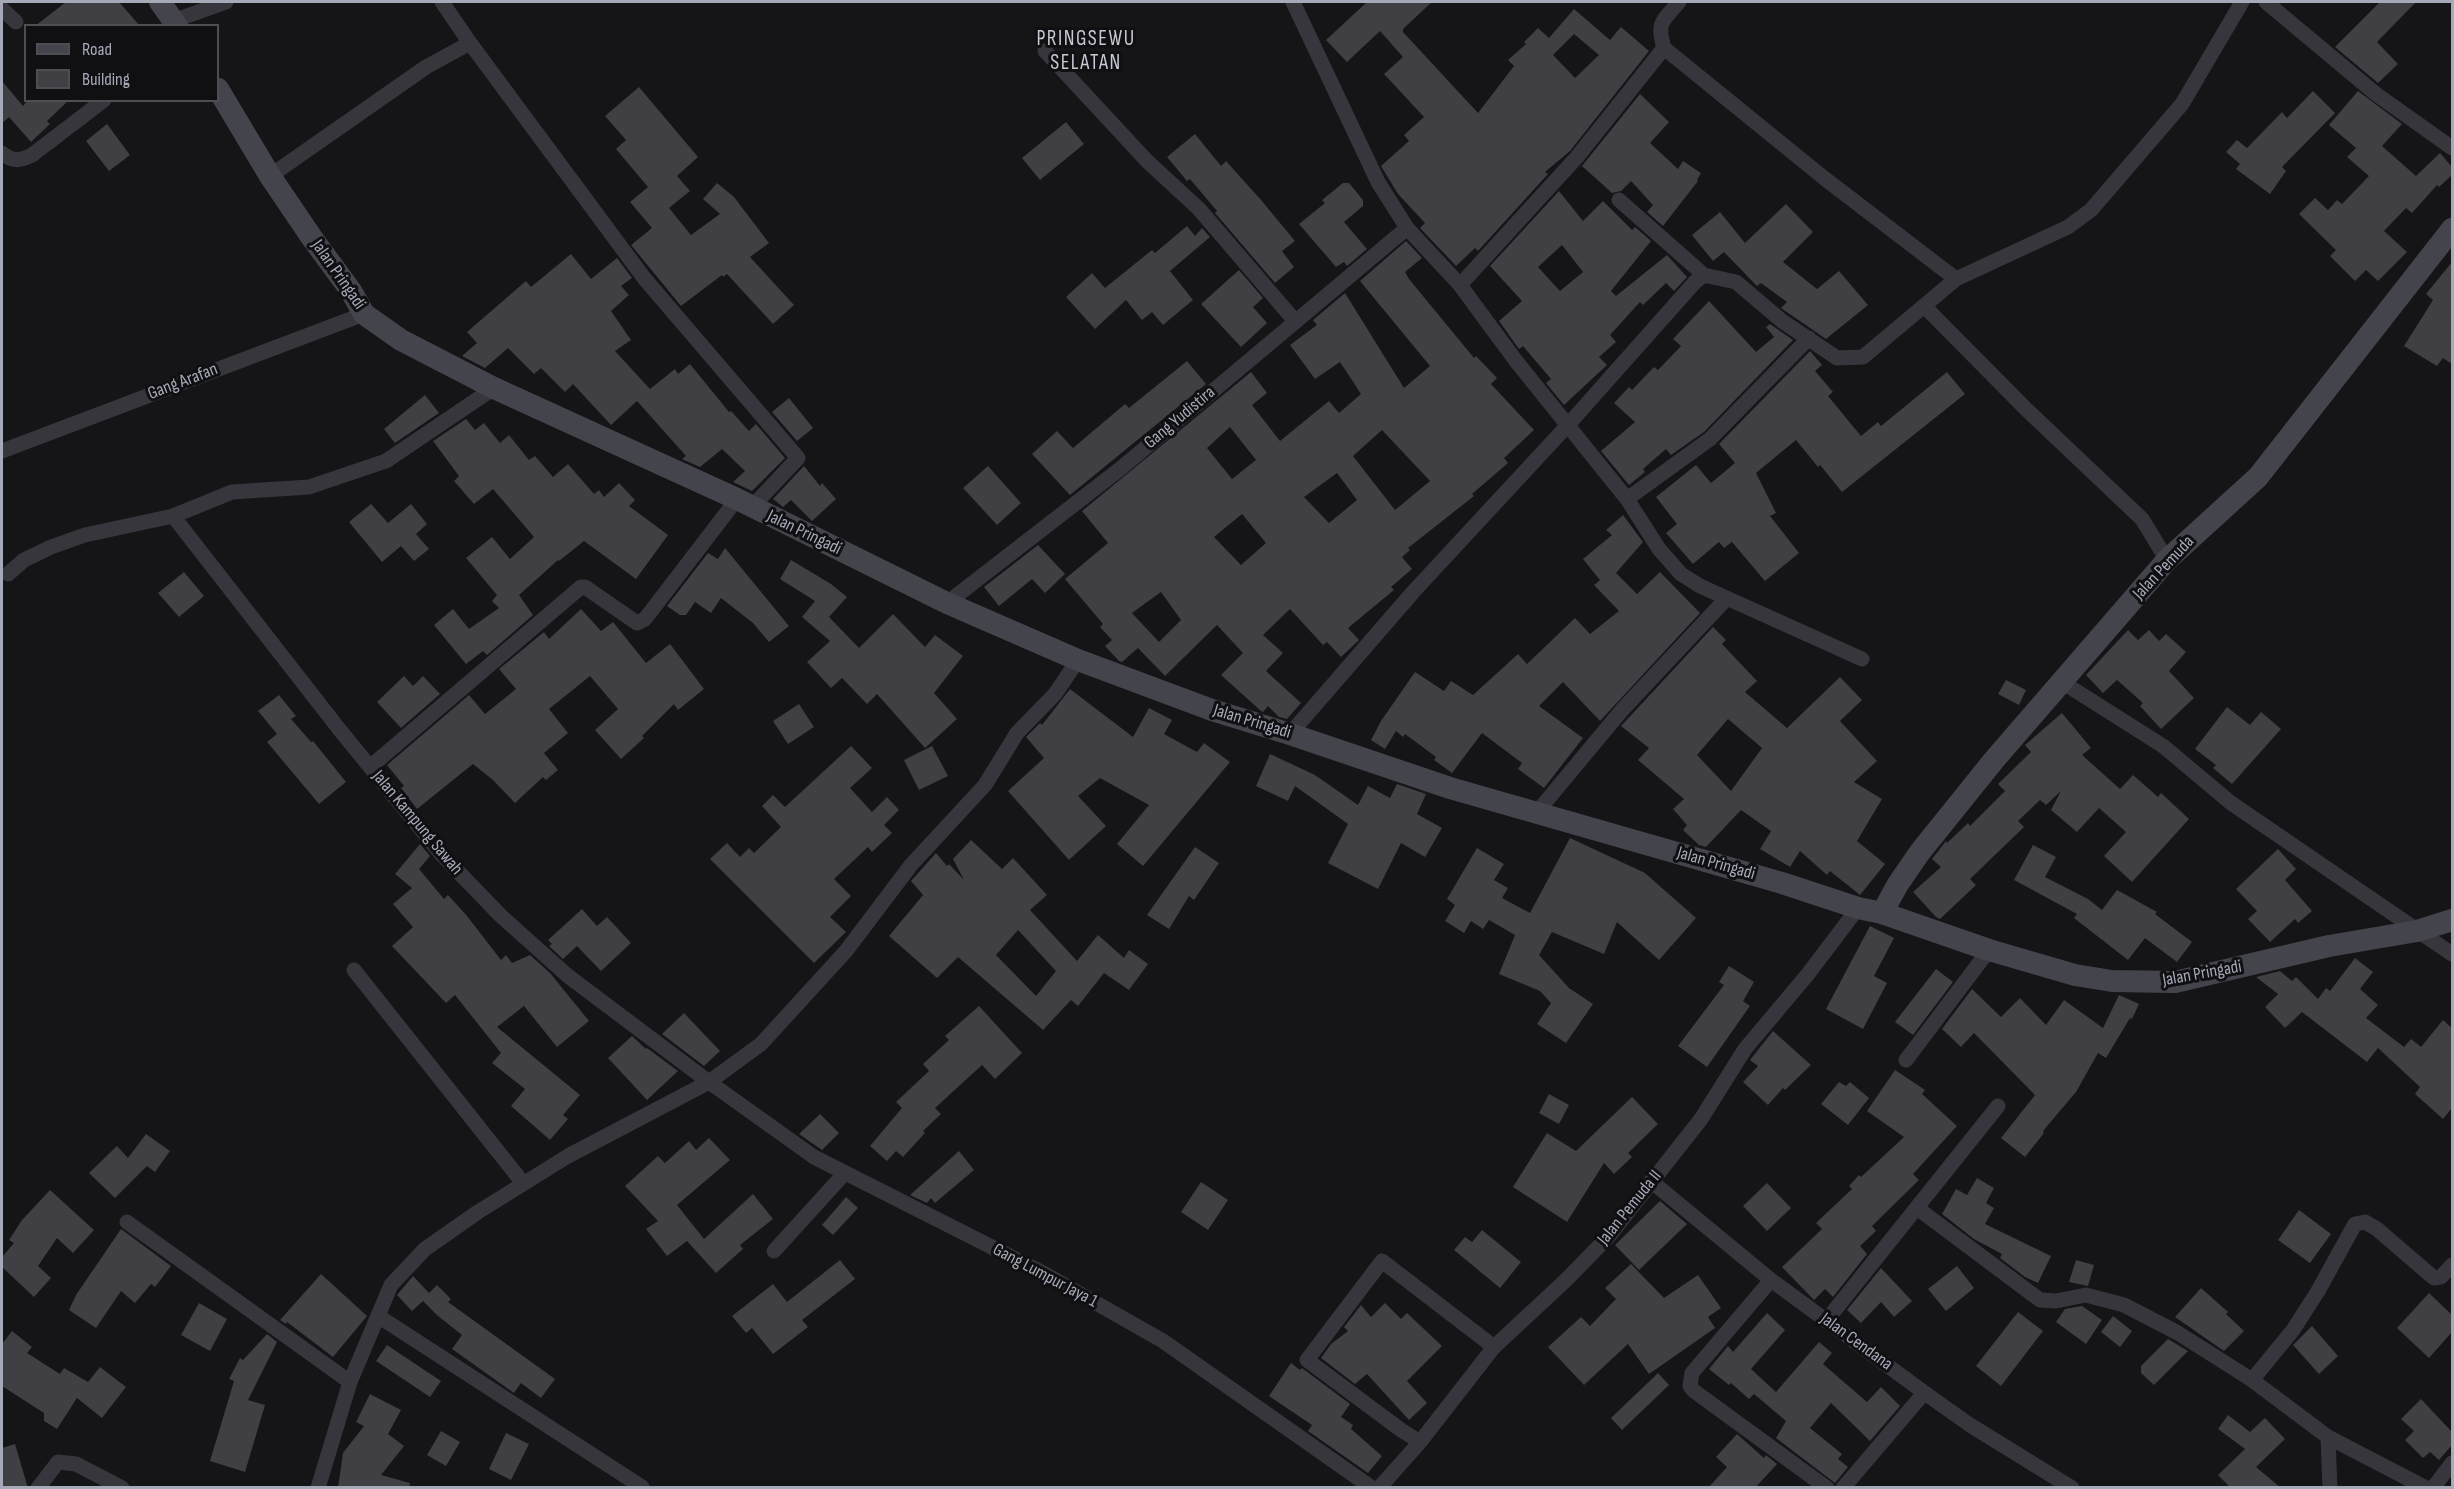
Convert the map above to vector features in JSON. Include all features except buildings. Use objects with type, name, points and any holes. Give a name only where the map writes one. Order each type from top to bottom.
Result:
[{"type":"street","points":[[160,2],[175,23],[226,2]]},
{"type":"street","points":[[370,767],[581,587],[585,586],[637,623],[645,619],[744,503],[798,458],[644,278],[442,2]]},
{"type":"street","points":[[1293,2],[1378,182],[1407,228],[1460,285],[1516,361],[1627,499],[1659,549],[1681,574],[1700,586],[1862,659]]},
{"type":"street","points":[[1679,2],[1660,25],[1659,31],[1664,48],[1824,177],[1956,279]]},
{"type":"street","points":[[1619,200],[1704,275],[1736,282],[1782,321],[1837,358],[1863,357],[1956,279],[2068,227],[2091,210],[2182,104],[2242,2]]},
{"type":"street","points":[[2266,2],[2376,94],[2452,148]]},
{"type":"street","points":[[2,9],[16,22]]},
{"type":"street","points":[[270,176],[426,67],[470,43]]},
{"type":"street","points":[[1460,285],[1577,157],[1664,48]]},
{"type":"street","points":[[1045,51],[1147,161],[1199,209],[1295,321]]},
{"type":"street","name":"Jalan Pringadi","points":[[219,91],[270,176],[351,291],[364,314],[401,340],[494,388],[744,503],[947,603],[1078,660],[1212,710],[1450,788],[1538,811],[1782,883],[1857,908],[1882,913],[1989,950],[2075,975],[2112,981],[2175,982],[2329,946],[2417,931],[2452,920]]},
{"type":"street","points":[[2,153],[9,159],[20,161],[32,155],[101,102]]},
{"type":"street","name":"Gang Yudistira","points":[[947,603],[1120,469],[1407,228]]},
{"type":"street","name":"Jalan Pemuda","points":[[1882,913],[1920,852],[1994,760],[2167,560],[2258,477],[2452,229]]},
{"type":"street","points":[[1290,734],[1451,550],[1567,426],[1695,282],[1704,275]]},
{"type":"street","points":[[1925,307],[2027,410],[2142,519],[2167,560]]},
{"type":"street","name":"Gang Arafan","points":[[2,451],[364,314]]},
{"type":"street","points":[[1627,499],[1710,439],[1809,338]]},
{"type":"street","points":[[8,574],[24,560],[51,546],[85,535],[172,516],[232,492],[309,487],[386,461],[494,388]]},
{"type":"street","name":"Jalan Kampung Sawah","points":[[172,516],[442,855],[501,916],[599,1001],[709,1082]]},
{"type":"street","points":[[1538,811],[1622,710],[1727,598]]},
{"type":"street","points":[[318,1488],[350,1382],[391,1285],[425,1249],[523,1183],[568,1156],[709,1082],[761,1044],[846,951],[911,865],[985,785],[1017,733],[1055,694],[1078,660]]},
{"type":"street","points":[[2062,682],[2163,746],[2231,803],[2452,954]]},
{"type":"street","name":"Jalan Pemuda II","points":[[1379,1488],[1420,1442],[1494,1347],[1609,1236],[1701,1119],[1746,1049],[1808,974],[1857,908]]},
{"type":"street","points":[[1906,1060],[1989,950]]},
{"type":"street","points":[[354,970],[523,1183]]},
{"type":"street","name":"Gang Lumpur Jaya 1","points":[[709,1082],[814,1157],[1045,1274],[1163,1341],[1372,1488]]},
{"type":"street","points":[[1826,1321],[1998,1106]]},
{"type":"street","points":[[774,1251],[844,1174]]},
{"type":"street","name":"Jalan Cendana","points":[[1651,1181],[1771,1280],[1924,1393],[2072,1488]]},
{"type":"street","points":[[1917,1208],[2040,1300],[2056,1301],[2086,1295],[2124,1305],[2178,1333],[2252,1380],[2328,1437],[2426,1488]]},
{"type":"street","points":[[127,1222],[350,1382]]},
{"type":"street","points":[[2252,1380],[2293,1330],[2318,1291],[2355,1224],[2365,1222],[2378,1229],[2434,1278],[2441,1277],[2452,1265]]},
{"type":"street","points":[[1420,1442],[1307,1360],[1382,1261],[1494,1347]]},
{"type":"street","points":[[1771,1280],[1692,1373],[1690,1386],[1827,1488]]},
{"type":"street","points":[[378,1316],[642,1487]]},
{"type":"street","points":[[1843,1488],[1924,1393]]},
{"type":"street","points":[[2328,1437],[2330,1488]]},
{"type":"street","points":[[38,1488],[58,1462],[76,1464],[122,1488]]},
{"type":"street","points":[[2433,1488],[2452,1463]]},
{"type":"district","name":"PRINGSEWU SELATAN","points":[[1086,52]]}]
